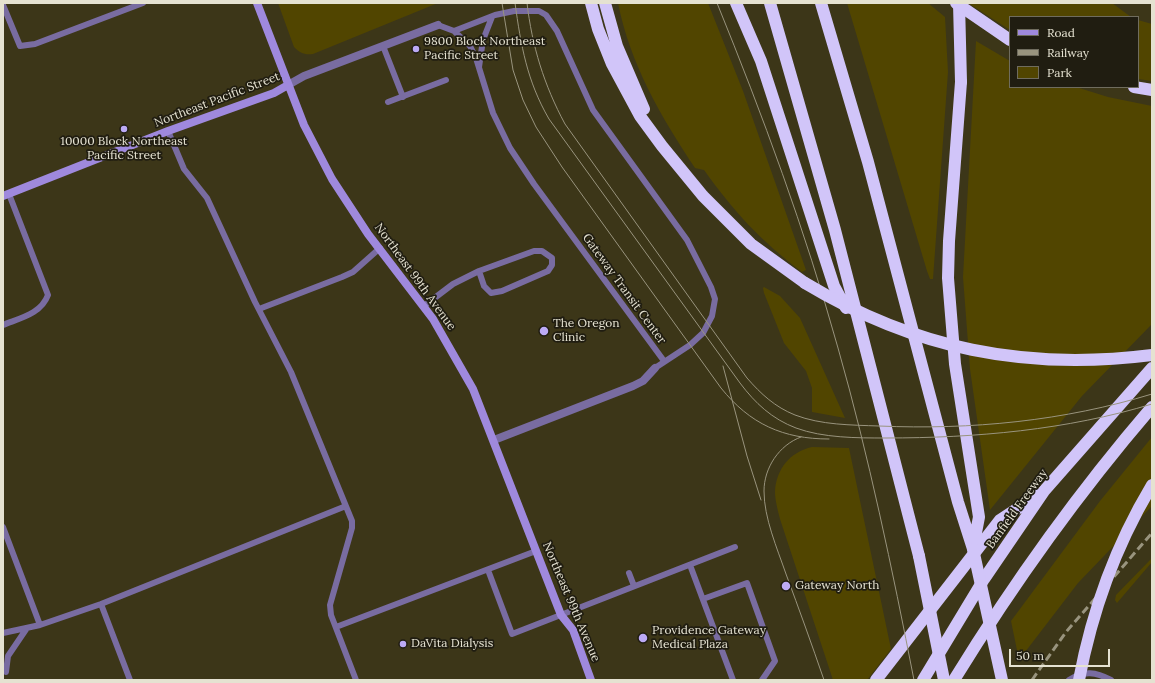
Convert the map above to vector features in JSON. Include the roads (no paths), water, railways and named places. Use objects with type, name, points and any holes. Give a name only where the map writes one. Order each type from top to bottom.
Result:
[{"type":"highway","points":[[591,3],[598,29],[612,64],[640,116],[662,146],[703,196],[751,244],[805,283],[828,297],[874,319],[924,338],[961,348],[1020,358],[1047,360],[1111,360],[1152,355]]},
{"type":"highway","points":[[605,3],[617,46],[627,72],[662,146]]},
{"type":"highway","points":[[736,3],[761,60],[834,286],[865,342]]},
{"type":"highway","points":[[770,3],[809,136],[865,342],[918,556],[944,680]]},
{"type":"highway","points":[[821,3],[870,170],[958,502],[973,549],[1002,680]]},
{"type":"highway","points":[[956,3],[1009,39]]},
{"type":"highway","points":[[959,3],[961,82],[949,241],[948,278],[955,364],[979,517],[973,549]]},
{"type":"highway","points":[[1139,88],[1152,90]]},
{"type":"highway","name":"Banfield Freeway","points":[[923,680],[984,579],[1044,492],[1152,368]]},
{"type":"highway","points":[[954,680],[1007,597],[1061,519],[1152,407]]},
{"type":"highway","points":[[1079,680],[1083,657],[1102,593],[1119,549],[1152,485]]},
{"type":"highway","points":[[876,680],[1000,520],[1044,492]]},
{"type":"street","name":"Northeast 99th Avenue","points":[[257,3],[304,125],[332,179],[347,204],[424,306],[443,334],[473,389],[561,615],[573,630],[591,680]]},
{"type":"street","name":"Northeast Pacific Street","points":[[6,195],[168,131],[274,93],[304,76],[438,25]]},
{"type":"street","points":[[494,440],[633,386],[643,381],[655,368]]},
{"type":"lane","points":[[3,5],[20,46],[35,44],[143,3]]},
{"type":"lane","name":"Gateway Transit Center","points":[[438,25],[454,31],[470,46],[479,68],[493,113],[510,148],[522,167],[664,361],[690,345],[709,325],[715,299],[711,287],[687,240],[593,110],[552,22],[546,15],[539,11],[514,11],[492,17],[454,31]]},
{"type":"lane","name":"Gateway Transit Center","points":[[479,68],[483,40],[492,17]]},
{"type":"lane","points":[[383,46],[403,97]]},
{"type":"lane","points":[[388,102],[446,80]]},
{"type":"lane","points":[[168,131],[184,169],[207,198],[302,396],[352,522],[352,528],[330,605],[336,627],[356,680]]},
{"type":"lane","points":[[3,325],[35,312],[45,304],[48,295],[6,195]]},
{"type":"lane","points":[[259,309],[353,272],[380,248]]},
{"type":"lane","points":[[424,306],[453,284],[478,271],[534,251],[542,251],[552,258],[552,265],[548,271],[502,291],[491,293],[484,286],[478,271]]},
{"type":"lane","points":[[655,368],[664,361]]},
{"type":"lane","points":[[3,633],[40,625],[101,604],[346,506]]},
{"type":"lane","points":[[3,527],[40,625]]},
{"type":"lane","points":[[488,570],[512,634],[735,547]]},
{"type":"lane","points":[[336,627],[536,551]]},
{"type":"lane","points":[[690,565],[733,680]]},
{"type":"lane","points":[[629,573],[634,586]]},
{"type":"lane","points":[[702,599],[748,583],[774,661],[762,680]]},
{"type":"lane","points":[[101,604],[130,680]]},
{"type":"lane","points":[[9,680],[5,671],[8,656],[27,628]]},
{"type":"lane","points":[[1069,680],[1085,672],[1094,673],[1111,680]]},
{"type":"tram line","points":[[502,3],[513,70],[523,100],[536,127],[562,167],[721,388],[732,401],[744,411],[769,427],[797,436],[829,439]]},
{"type":"tram line","points":[[515,3],[523,49],[530,77],[541,105],[549,119],[740,383],[758,404],[779,420],[796,428],[829,436],[864,438],[919,438],[1020,431],[1087,420],[1152,404]]},
{"type":"tram line","points":[[527,3],[532,35],[540,65],[551,95],[565,124],[747,378],[763,395],[781,408],[795,415],[815,421],[836,424],[914,427],[983,425],[1017,422],[1085,411],[1152,394]]},
{"type":"tram line","points":[[717,3],[751,88],[782,174],[812,260],[838,348],[870,471],[914,680]]},
{"type":"tram line","points":[[723,366],[747,456],[761,500]]},
{"type":"tram line","points":[[801,437],[786,446],[774,458],[767,474],[764,491],[766,512],[775,543],[824,680]]},
{"type":"railway","points":[[1032,680],[1066,632],[1152,533]]},
{"type":"place","name":"9800 Block Northeast Pacific Street","points":[[416,49]]},
{"type":"place","name":"10000 Block Northeast Pacific Street","points":[[124,129]]},
{"type":"place","name":"The Oregon Clinic","points":[[544,331]]},
{"type":"place","name":"Gateway North","points":[[786,586]]},
{"type":"place","name":"Providence Gateway Medical Plaza","points":[[643,638]]},
{"type":"place","name":"DaVita Dialysis","points":[[403,644]]}]
